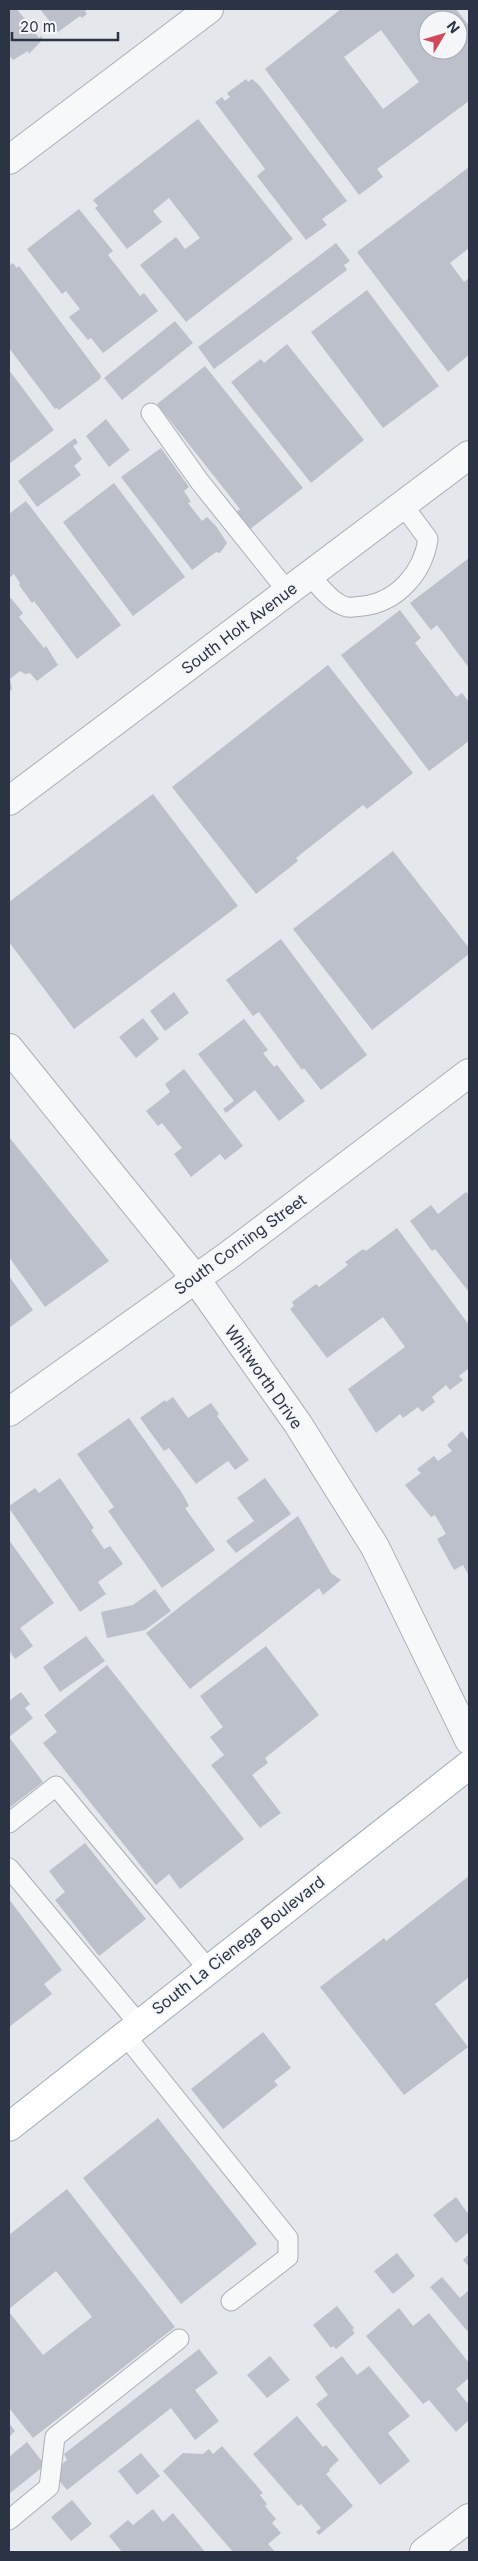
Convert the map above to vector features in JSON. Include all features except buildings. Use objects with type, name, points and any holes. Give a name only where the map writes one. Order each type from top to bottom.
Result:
[{"type":"main road","name":"South La Cienega Boulevard","points":[[9,2127],[469,1765]]},
{"type":"street","points":[[9,160],[209,9]]},
{"type":"street","name":"South Holt Avenue","points":[[9,801],[469,455]]},
{"type":"street","name":"Whitworth Drive","points":[[9,1048],[195,1278],[298,1424],[375,1548],[469,1740]]},
{"type":"street","name":"South Corning Street","points":[[9,1412],[195,1278],[469,1073]]},
{"type":"street","points":[[424,2552],[469,2518]]},
{"type":"lane","points":[[152,413],[200,482],[288,592]]},
{"type":"lane","points":[[309,575],[330,598],[348,607],[373,604],[392,596],[410,582],[425,556],[428,539],[403,505]]},
{"type":"lane","points":[[9,1823],[56,1786],[208,1969]]},
{"type":"lane","points":[[9,1868],[288,2238],[288,2257],[231,2301]]},
{"type":"lane","points":[[9,2520],[48,2487],[55,2437],[179,2339]]}]
